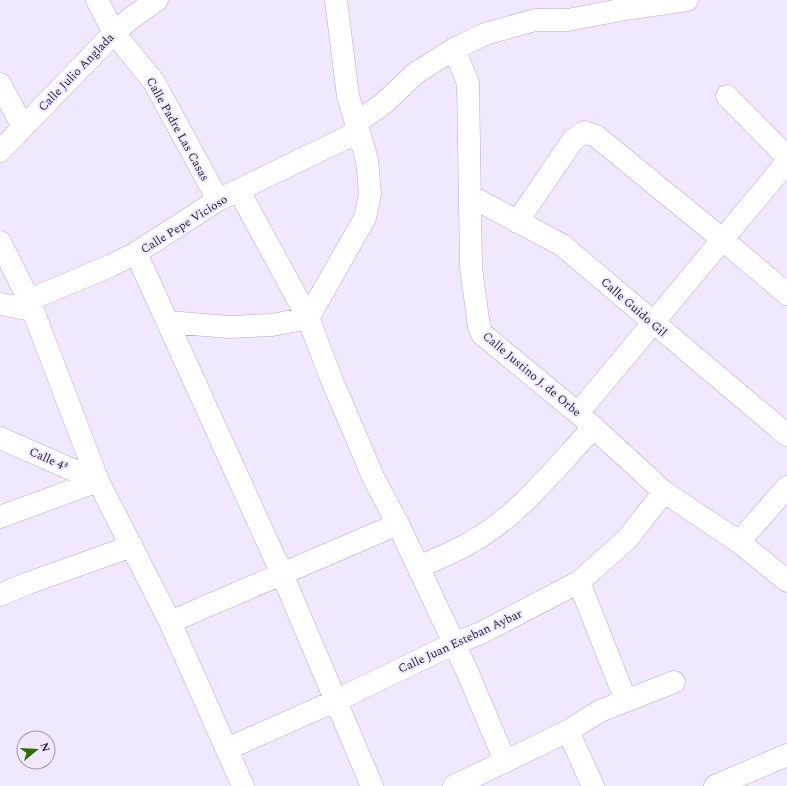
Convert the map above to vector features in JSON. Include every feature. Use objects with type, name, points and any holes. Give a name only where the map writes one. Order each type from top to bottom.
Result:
[{"type":"street","name":"Calle Padre Las Casas","points":[[96,0],[114,33],[154,82],[218,200]]},
{"type":"street","name":"Calle Julio Anglada","points":[[0,151],[114,33],[130,19],[157,0]]},
{"type":"street","points":[[168,322],[230,327],[272,325],[308,318],[365,218],[370,194],[367,160],[348,96],[336,0]]},
{"type":"street","name":"Calle Pepe Vicioso","points":[[30,305],[136,253],[218,200],[239,191],[357,128],[416,73],[454,49],[485,34],[535,20],[568,20],[625,9],[687,0]]},
{"type":"street","name":"Calle Justino J. de Orbe","points":[[454,49],[468,84],[471,267],[478,327],[482,334],[578,413],[664,492],[739,542],[787,581]]},
{"type":"street","points":[[0,84],[23,127]]},
{"type":"street","points":[[727,96],[787,157]]},
{"type":"street","points":[[517,222],[573,140],[584,132],[596,136],[787,294]]},
{"type":"street","points":[[578,413],[652,322],[787,162]]},
{"type":"street","points":[[239,191],[308,318],[331,378],[374,479],[419,567],[453,644],[467,671],[505,761]]},
{"type":"street","name":"Calle Guido Gil","points":[[470,196],[562,245],[787,436]]},
{"type":"street","points":[[0,242],[30,305],[98,481],[170,622],[243,786]]},
{"type":"street","points":[[136,253],[282,574],[372,786]]},
{"type":"street","points":[[0,304],[30,305]]},
{"type":"street","points":[[419,567],[472,542],[500,522],[521,504],[594,427]]},
{"type":"street","name":"Calle 4ª","points":[[0,438],[98,481]]},
{"type":"street","points":[[0,517],[98,481]]},
{"type":"street","points":[[739,542],[787,487]]},
{"type":"street","name":"Calle Juan Esteban Aybar","points":[[227,749],[335,701],[453,644],[481,633],[579,582],[626,539],[664,492]]},
{"type":"street","points":[[170,622],[398,524]]},
{"type":"street","points":[[0,595],[26,584],[132,546]]},
{"type":"street","points":[[579,582],[626,701]]},
{"type":"street","points":[[454,786],[568,731],[600,711],[674,682]]},
{"type":"street","points":[[568,731],[593,786]]},
{"type":"street","points":[[715,786],[787,754]]}]
